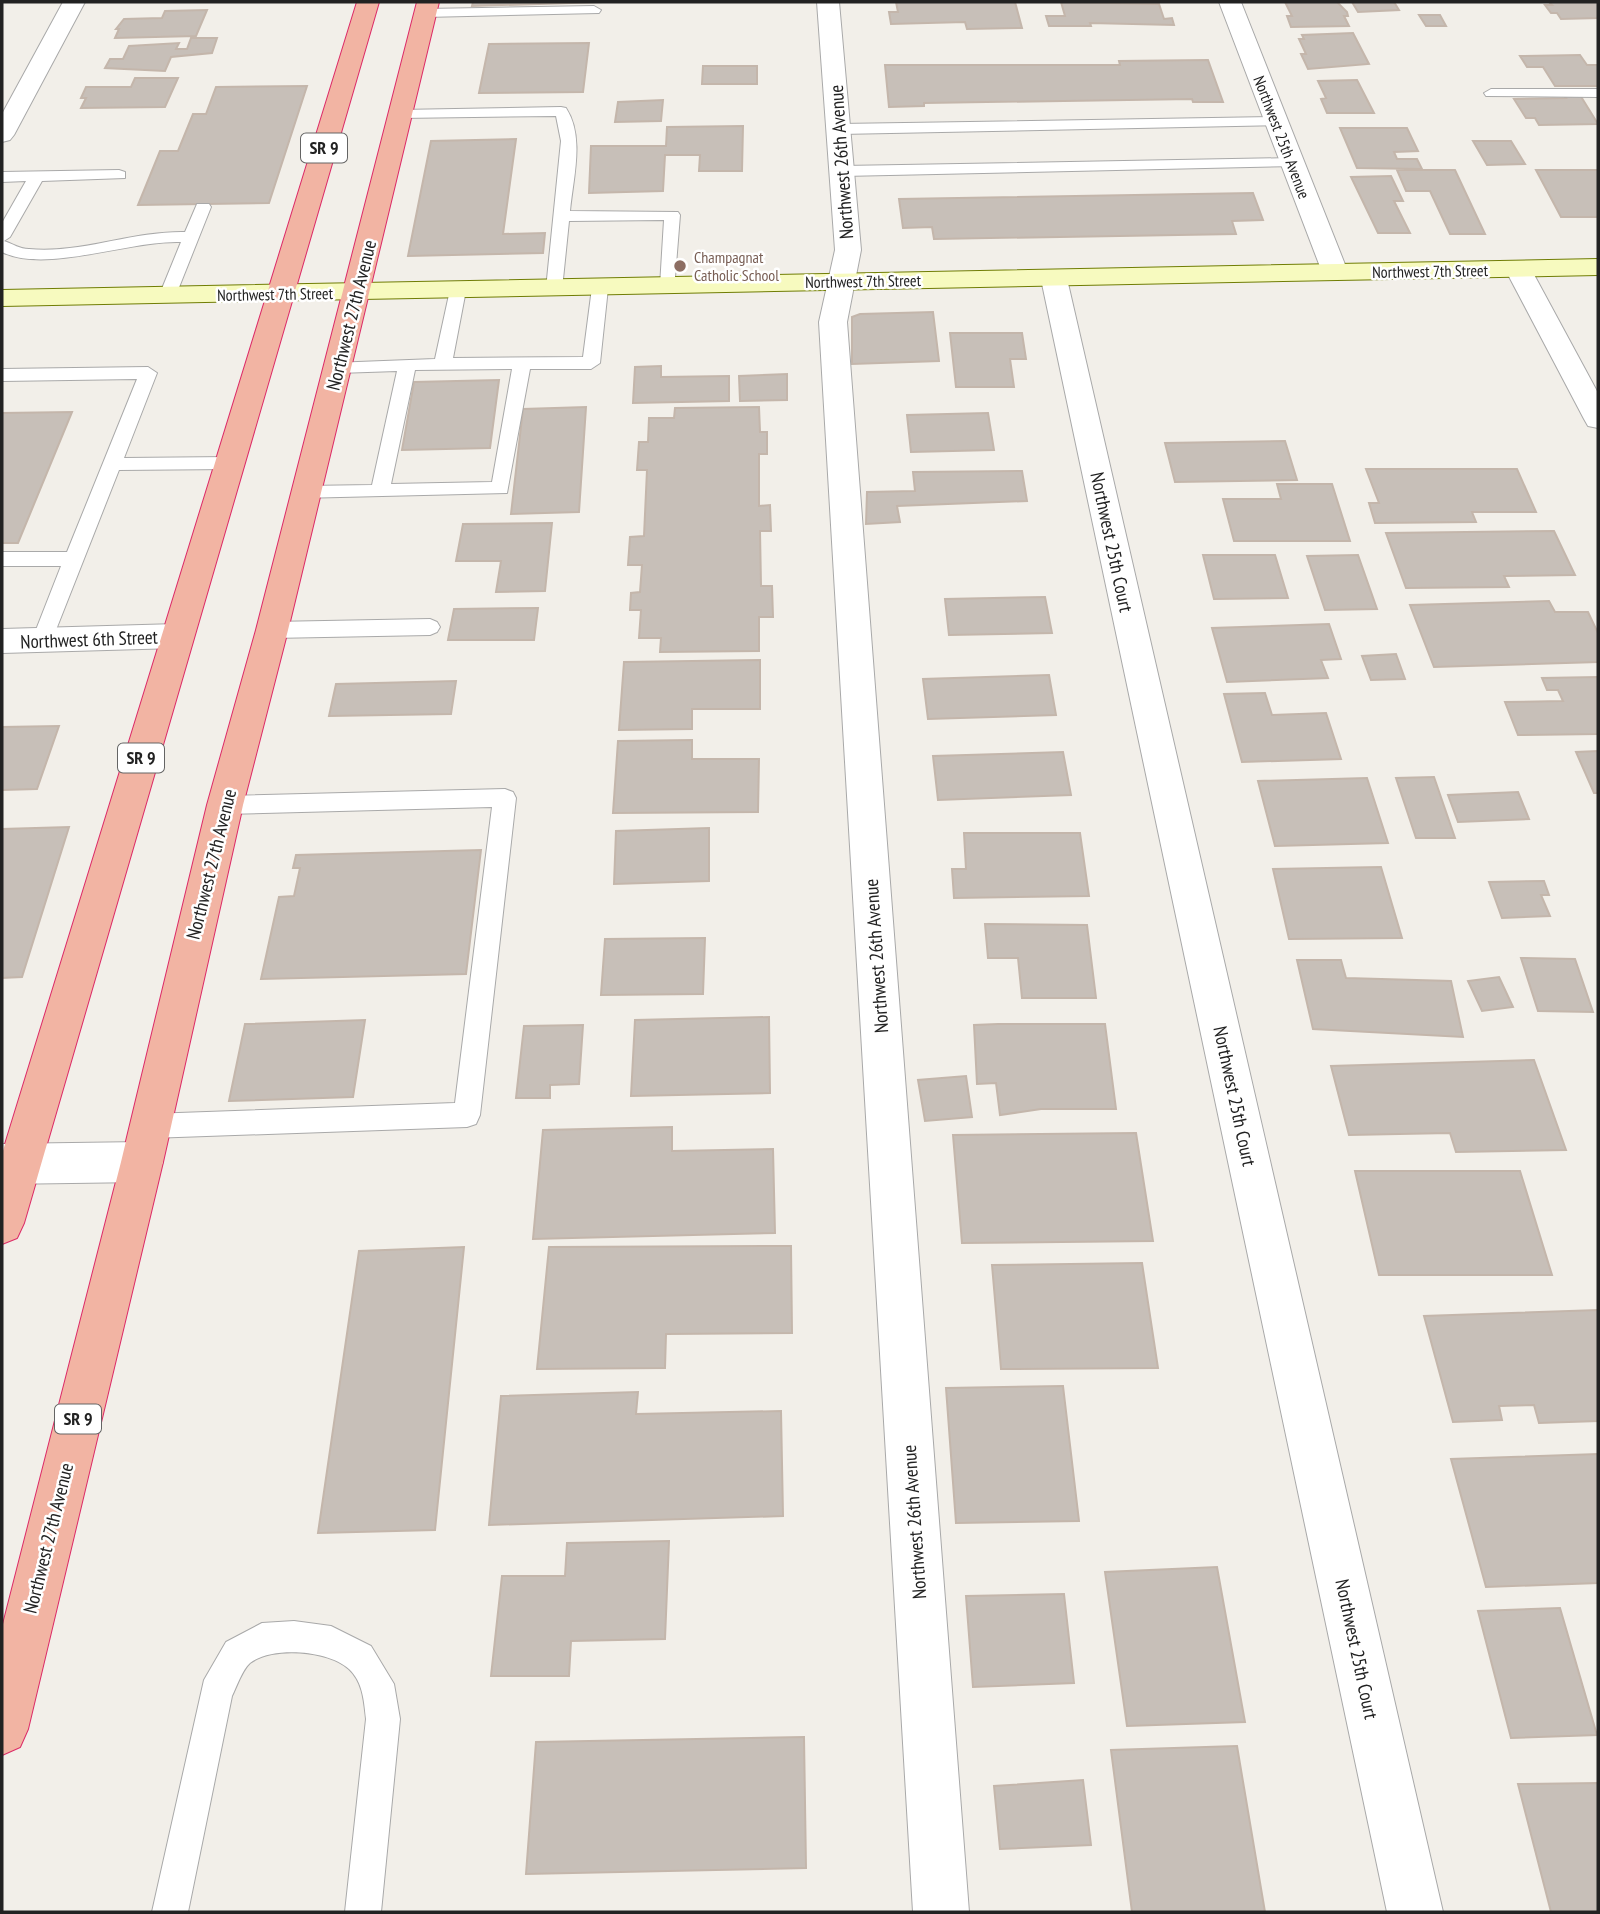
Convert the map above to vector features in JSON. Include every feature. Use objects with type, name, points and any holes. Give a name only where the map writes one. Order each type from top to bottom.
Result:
[{"type":"highway","name":"SR 9","points":[[2,1223],[11,1164],[177,636],[368,2]]},
{"type":"highway","name":"Northwest 27th Avenue","points":[[2,1729],[146,1144],[225,805],[272,631],[426,8]]},
{"type":"main road","name":"Northwest 7th Street","points":[[2,298],[1598,267]]},
{"type":"street","points":[[2,135],[74,2]]},
{"type":"street","name":"Northwest 26th Avenue","points":[[828,2],[848,250],[833,322],[941,1912]]},
{"type":"street","name":"Northwest 25th Avenue","points":[[1230,2],[1335,272]]},
{"type":"street","points":[[1518,269],[1598,419]]},
{"type":"street","name":"Northwest 25th Court","points":[[1054,279],[1415,1912]]},
{"type":"street","name":"Northwest 6th Street","points":[[2,641],[177,636]]},
{"type":"street","points":[[11,1164],[146,1144]]},
{"type":"lane","points":[[426,8],[594,10]]},
{"type":"lane","points":[[1491,93],[1598,93]]},
{"type":"lane","points":[[400,114],[561,111],[567,122],[569,141],[554,289]]},
{"type":"lane","points":[[840,129],[1277,122]]},
{"type":"lane","points":[[843,171],[1292,163]]},
{"type":"lane","points":[[2,177],[119,175]]},
{"type":"lane","points":[[2,237],[37,176]]},
{"type":"lane","points":[[169,296],[203,207]]},
{"type":"lane","points":[[562,216],[672,215],[668,286]]},
{"type":"lane","points":[[2,246],[15,253],[80,252],[142,237],[190,237]]},
{"type":"lane","points":[[338,367],[591,363],[600,288]]},
{"type":"lane","points":[[443,365],[458,290]]},
{"type":"lane","points":[[306,493],[500,488],[522,363]]},
{"type":"lane","points":[[380,490],[407,365]]},
{"type":"lane","points":[[2,375],[148,373],[42,640]]},
{"type":"lane","points":[[111,464],[230,463]]},
{"type":"lane","points":[[2,559],[74,559]]},
{"type":"lane","points":[[272,631],[430,627]]},
{"type":"lane","points":[[146,1144],[467,1115],[505,798],[225,805]]},
{"type":"lane","points":[[170,1912],[216,1692],[237,1653],[262,1639],[294,1637],[331,1642],[360,1657],[378,1684],[383,1719],[363,1912]]},
{"type":"building","points":[[473,2],[603,2],[472,6]]},
{"type":"building","points":[[896,2],[1015,2],[1022,28],[967,29],[965,22],[891,24],[889,12],[898,12]]},
{"type":"building","points":[[1061,2],[1159,4],[1164,19],[1172,18],[1174,25],[1090,23],[1091,26],[1049,26],[1046,16],[1065,16]]},
{"type":"building","points":[[1285,2],[1337,2],[1347,12],[1348,16],[1344,16],[1349,26],[1291,27],[1287,16],[1292,16]]},
{"type":"building","points":[[1352,2],[1394,2],[1399,10],[1358,12]]},
{"type":"building","points":[[1549,2],[1598,2],[1598,18],[1561,19],[1545,5],[1552,5]]},
{"type":"building","points":[[207,10],[196,36],[115,38],[119,29],[116,29],[124,19],[162,18],[165,11]]},
{"type":"building","points":[[1419,15],[1440,15],[1446,26],[1426,26]]},
{"type":"building","points":[[1353,33],[1369,64],[1308,69],[1301,54],[1306,54],[1299,39],[1304,39],[1302,35]]},
{"type":"building","points":[[191,38],[217,38],[212,53],[171,57],[165,71],[105,68],[110,59],[123,59],[129,46],[179,43],[176,49],[187,49]]},
{"type":"building","points":[[589,43],[583,92],[479,93],[489,44]]},
{"type":"building","points":[[1580,55],[1587,65],[1598,65],[1598,86],[1555,86],[1543,67],[1527,67],[1520,56]]},
{"type":"building","points":[[1208,60],[1223,102],[1193,102],[1192,99],[924,103],[924,106],[889,107],[885,65],[1120,65],[1119,61]]},
{"type":"building","points":[[703,66],[757,66],[757,84],[702,84]]},
{"type":"building","points":[[135,78],[178,78],[165,107],[81,108],[86,98],[81,98],[86,87],[131,87]]},
{"type":"building","points":[[1357,80],[1374,113],[1327,113],[1321,99],[1326,98],[1318,81]]},
{"type":"building","points":[[307,86],[269,203],[138,205],[160,151],[178,151],[193,114],[206,114],[216,87]]},
{"type":"building","points":[[1564,95],[1580,95],[1598,124],[1539,125],[1535,118],[1526,118],[1514,99],[1566,98]]},
{"type":"building","points":[[663,100],[661,121],[615,122],[618,102]]},
{"type":"building","points":[[743,126],[742,171],[699,171],[700,155],[665,155],[663,191],[589,193],[591,146],[666,146],[667,127]]},
{"type":"building","points":[[1340,128],[1407,128],[1418,151],[1394,152],[1397,159],[1417,159],[1422,169],[1357,168]]},
{"type":"building","points":[[516,139],[503,234],[545,233],[543,253],[408,256],[431,141]]},
{"type":"building","points":[[1473,141],[1511,141],[1525,164],[1487,165]]},
{"type":"building","points":[[1397,170],[1455,170],[1485,234],[1450,234],[1430,191],[1406,191]]},
{"type":"building","points":[[1536,170],[1598,170],[1598,217],[1561,217]]},
{"type":"building","points":[[1391,176],[1403,201],[1394,201],[1410,233],[1378,233],[1351,177]]},
{"type":"building","points":[[1253,193],[1263,220],[1232,221],[1236,234],[934,239],[932,227],[903,228],[899,199]]},
{"type":"building","points":[[933,312],[939,361],[852,364],[852,317],[860,314]]},
{"type":"building","points":[[950,333],[1022,333],[1026,359],[1010,359],[1014,387],[956,387]]},
{"type":"building","points":[[661,366],[661,377],[729,376],[729,401],[633,403],[635,367]]},
{"type":"building","points":[[787,374],[787,400],[740,401],[739,376]]},
{"type":"building","points":[[499,380],[490,448],[402,450],[414,382]]},
{"type":"building","points":[[586,407],[579,512],[511,514],[523,409]]},
{"type":"building","points":[[759,407],[760,432],[767,432],[767,454],[759,454],[759,506],[770,505],[771,531],[760,531],[761,586],[772,586],[773,617],[759,617],[759,651],[660,652],[661,638],[639,638],[641,610],[630,610],[631,593],[640,592],[642,565],[628,565],[630,537],[644,536],[647,470],[637,470],[639,442],[648,442],[649,418],[674,418],[675,408]]},
{"type":"building","points":[[72,412],[18,543],[2,543],[2,413]]},
{"type":"building","points":[[988,413],[994,450],[911,452],[907,415]]},
{"type":"building","points":[[1285,441],[1297,480],[1175,482],[1165,443]]},
{"type":"building","points":[[1366,469],[1517,469],[1536,512],[1472,512],[1476,522],[1375,523],[1369,503],[1379,503]]},
{"type":"building","points":[[1022,471],[1027,501],[897,506],[900,522],[866,524],[867,492],[915,491],[913,472]]},
{"type":"building","points":[[1277,484],[1332,484],[1350,541],[1234,541],[1223,499],[1281,499]]},
{"type":"building","points":[[552,523],[545,591],[496,592],[501,561],[456,561],[463,524]]},
{"type":"building","points":[[1554,531],[1575,575],[1504,576],[1509,587],[1406,588],[1386,533]]},
{"type":"building","points":[[1203,555],[1275,555],[1288,598],[1214,599]]},
{"type":"building","points":[[1358,555],[1377,609],[1325,610],[1307,556]]},
{"type":"building","points":[[1045,597],[1052,633],[949,635],[945,599]]},
{"type":"building","points":[[1549,601],[1555,612],[1588,612],[1598,633],[1598,662],[1434,667],[1410,605]]},
{"type":"building","points":[[538,608],[534,640],[448,640],[454,609]]},
{"type":"building","points":[[1329,624],[1341,659],[1321,660],[1328,678],[1227,682],[1212,628]]},
{"type":"building","points":[[1396,654],[1405,679],[1371,680],[1362,656]]},
{"type":"building","points":[[760,660],[760,709],[692,709],[692,729],[619,730],[624,662]]},
{"type":"building","points":[[1049,675],[1056,715],[928,719],[923,679]]},
{"type":"building","points":[[1598,677],[1598,734],[1518,735],[1505,702],[1563,701],[1558,690],[1547,690],[1542,678]]},
{"type":"building","points":[[456,681],[451,714],[329,716],[336,684]]},
{"type":"building","points":[[1265,693],[1272,715],[1326,713],[1341,759],[1242,762],[1224,694]]},
{"type":"building","points":[[59,726],[37,789],[2,790],[2,727]]},
{"type":"building","points":[[692,740],[692,759],[759,759],[758,812],[613,813],[618,741]]},
{"type":"building","points":[[1598,751],[1598,793],[1594,793],[1576,752]]},
{"type":"building","points":[[1063,752],[1071,795],[938,800],[933,756]]},
{"type":"building","points":[[1434,777],[1455,838],[1416,838],[1396,778]]},
{"type":"building","points":[[1367,778],[1388,843],[1275,846],[1258,781]]},
{"type":"building","points":[[1518,792],[1529,819],[1458,822],[1448,795]]},
{"type":"building","points":[[69,827],[22,977],[2,978],[2,829]]},
{"type":"building","points":[[709,828],[709,881],[614,884],[616,831]]},
{"type":"building","points":[[964,833],[1080,833],[1089,896],[954,898],[952,869],[966,869]]},
{"type":"building","points":[[481,850],[466,974],[261,979],[279,897],[294,896],[300,868],[293,868],[296,855]]},
{"type":"building","points":[[1381,867],[1402,938],[1289,939],[1273,869]]},
{"type":"building","points":[[1544,881],[1549,895],[1541,895],[1550,916],[1502,918],[1489,882]]},
{"type":"building","points":[[985,924],[1087,925],[1096,998],[1022,998],[1018,958],[988,958]]},
{"type":"building","points":[[705,938],[703,994],[601,995],[605,939]]},
{"type":"building","points":[[1521,958],[1575,959],[1593,1012],[1538,1011]]},
{"type":"building","points":[[1297,960],[1341,960],[1346,978],[1451,981],[1463,1037],[1313,1029]]},
{"type":"building","points":[[1499,977],[1513,1007],[1482,1011],[1468,981]]},
{"type":"building","points":[[769,1017],[770,1093],[631,1096],[635,1020]]},
{"type":"building","points":[[365,1020],[353,1097],[229,1101],[245,1024]]},
{"type":"building","points":[[1105,1024],[1116,1109],[1041,1109],[1000,1115],[996,1083],[977,1084],[974,1025]]},
{"type":"building","points":[[583,1025],[579,1084],[550,1085],[550,1098],[516,1098],[524,1026]]},
{"type":"building","points":[[1534,1060],[1566,1150],[1456,1152],[1450,1133],[1349,1135],[1331,1066]]},
{"type":"building","points":[[966,1076],[972,1117],[925,1121],[918,1080]]},
{"type":"building","points":[[672,1127],[672,1151],[773,1149],[775,1233],[533,1239],[543,1130]]},
{"type":"building","points":[[1136,1133],[1153,1241],[962,1243],[953,1135]]},
{"type":"building","points":[[1355,1171],[1520,1171],[1552,1275],[1379,1275]]},
{"type":"building","points":[[791,1246],[792,1333],[666,1334],[665,1368],[537,1369],[549,1247]]},
{"type":"building","points":[[464,1247],[435,1530],[318,1533],[359,1251]]},
{"type":"building","points":[[1142,1263],[1158,1368],[1001,1369],[992,1265]]},
{"type":"building","points":[[1598,1310],[1598,1421],[1539,1423],[1534,1405],[1499,1406],[1502,1420],[1453,1422],[1424,1316]]},
{"type":"building","points":[[1063,1386],[1079,1521],[956,1523],[946,1388]]},
{"type":"building","points":[[638,1392],[636,1414],[781,1411],[783,1516],[489,1525],[501,1396]]},
{"type":"building","points":[[1598,1454],[1598,1583],[1486,1587],[1451,1459]]},
{"type":"building","points":[[669,1541],[665,1639],[571,1641],[569,1676],[491,1676],[502,1576],[565,1576],[567,1543]]},
{"type":"building","points":[[1217,1567],[1245,1722],[1127,1726],[1105,1572]]},
{"type":"building","points":[[1064,1594],[1074,1683],[973,1687],[966,1596]]},
{"type":"building","points":[[1560,1608],[1597,1735],[1511,1738],[1478,1611]]},
{"type":"building","points":[[804,1737],[806,1868],[526,1874],[536,1742]]},
{"type":"building","points":[[1237,1746],[1265,1912],[1132,1912],[1111,1750]]},
{"type":"building","points":[[1083,1780],[1091,1845],[1000,1849],[994,1786]]},
{"type":"building","points":[[1598,1783],[1598,1912],[1551,1912],[1518,1784]]},
{"type":"place","name":"Champagnat Catholic School","points":[[680,266]]}]
